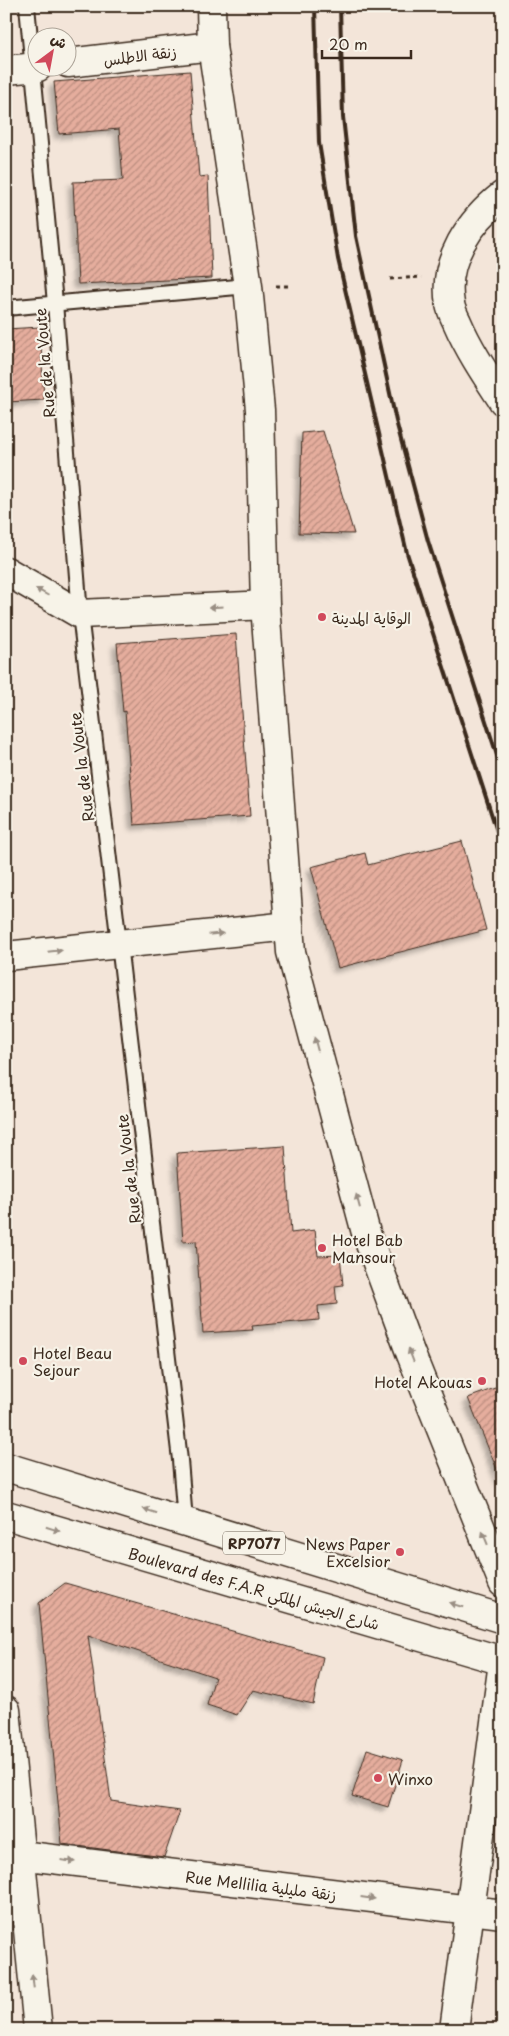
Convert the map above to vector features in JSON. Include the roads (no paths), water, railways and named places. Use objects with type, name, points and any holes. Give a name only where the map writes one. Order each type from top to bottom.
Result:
[{"type":"street","points":[[211,6],[212,46],[248,286],[260,410],[264,605],[291,952],[366,1232],[410,1352],[503,1583]]},
{"type":"street","name":"زنقة الاطلس","points":[[78,62],[212,46]]},
{"type":"street","points":[[503,195],[472,225],[455,252],[448,282],[450,305],[466,344],[503,401]]},
{"type":"street","points":[[6,571],[80,614],[264,605]]},
{"type":"street","points":[[6,956],[289,926]]},
{"type":"street","name":"RP7077","points":[[6,1467],[503,1619]]},
{"type":"street","name":"Boulevard des F.A.R شارع الجيش الملكي","points":[[6,1515],[503,1662]]},
{"type":"street","points":[[454,2030],[503,1662]]},
{"type":"street","points":[[6,1710],[38,2030]]},
{"type":"street","name":"Rue Mellilia زنقة مليلية","points":[[20,1856],[503,1914]]},
{"type":"lane","name":"Rue de la Voute","points":[[27,6],[25,68],[55,303],[80,614],[180,1460],[185,1522]]},
{"type":"lane","points":[[6,308],[248,286]]},
{"type":"railway","points":[[315,6],[319,143],[338,259],[407,553],[503,850]]},
{"type":"railway","points":[[340,6],[343,117],[356,236],[396,421],[428,541],[503,774]]},
{"type":"place","name":"الوقاية المدينة","points":[[322,617]]},
{"type":"place","name":"Hotel Bab Mansour","points":[[322,1248]]},
{"type":"place","name":"Hotel Beau Sejour","points":[[23,1361]]},
{"type":"place","name":"Hotel Akouas","points":[[482,1381]]},
{"type":"place","name":"News Paper Excelsior","points":[[400,1552]]},
{"type":"place","name":"Winxo","points":[[378,1778]]}]
